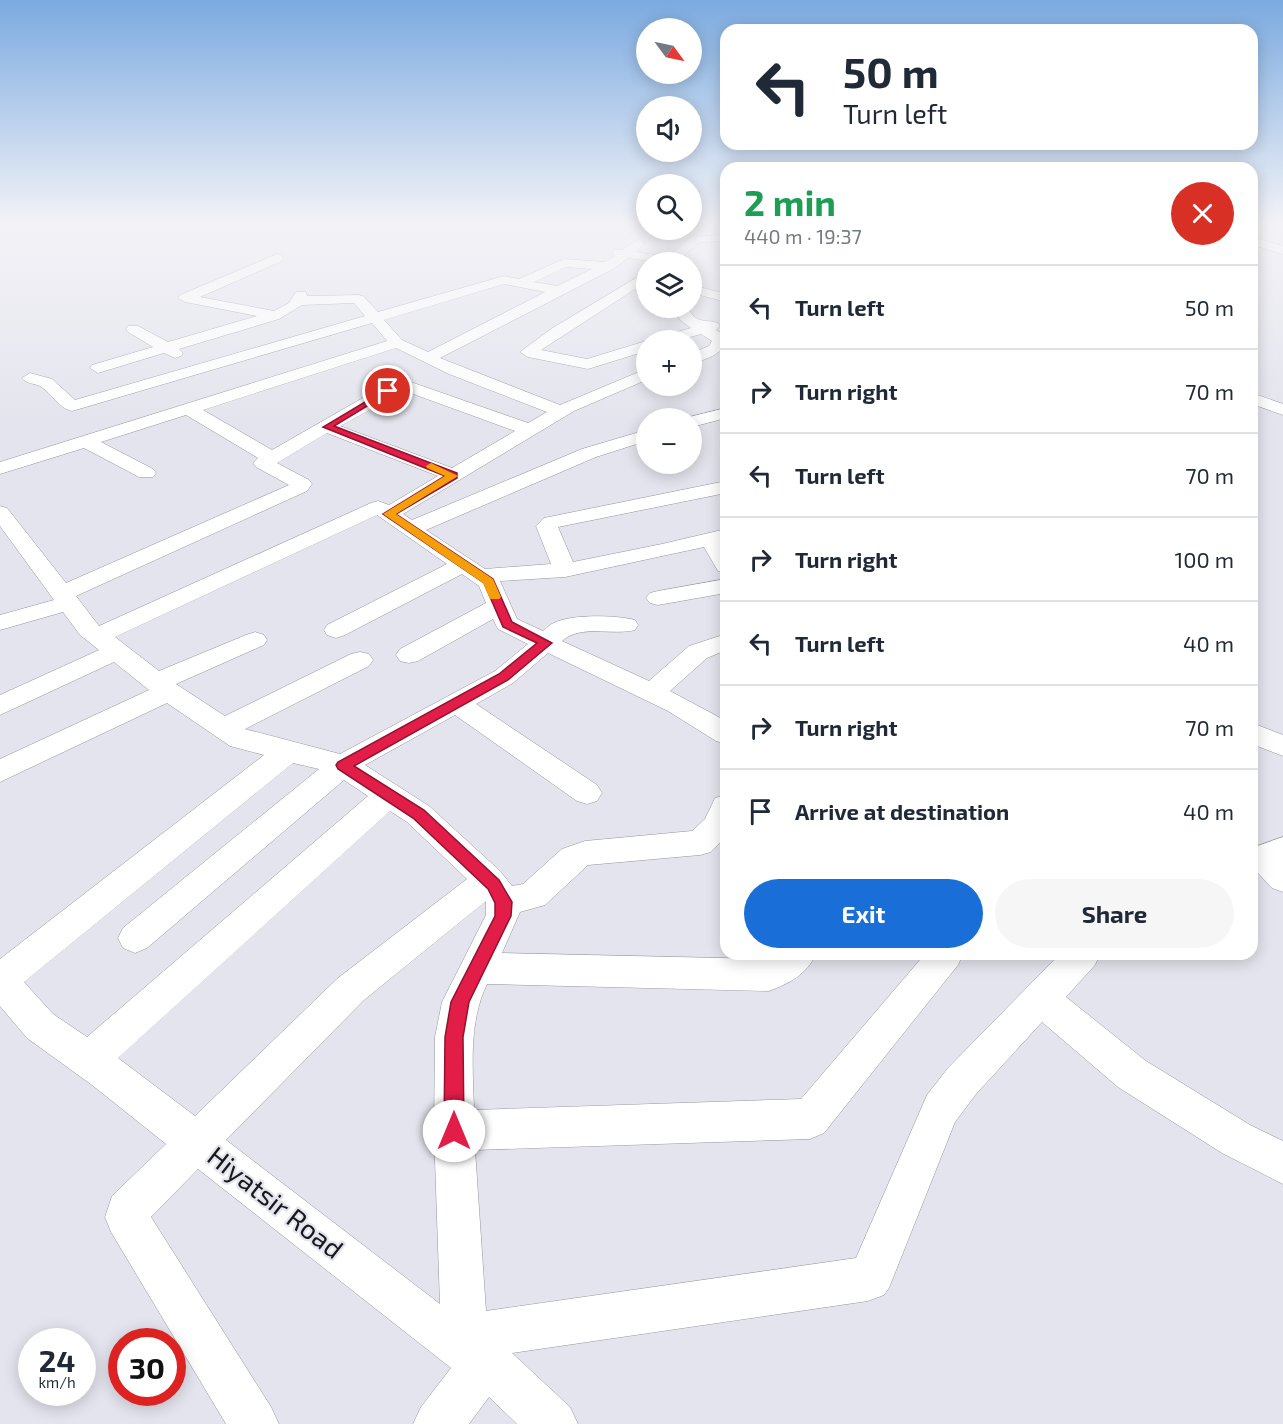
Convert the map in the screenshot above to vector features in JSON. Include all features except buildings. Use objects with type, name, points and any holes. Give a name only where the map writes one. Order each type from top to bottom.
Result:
[{"type":"street","points":[[207,288],[185,298],[274,316]]},
{"type":"street","points":[[72,406],[474,288]]},
{"type":"street","points":[[547,288],[559,291]]},
{"type":"street","points":[[428,358],[563,288]]},
{"type":"street","points":[[629,288],[556,332],[528,352],[588,364],[636,349]]},
{"type":"street","points":[[702,293],[720,297]]},
{"type":"street","points":[[98,368],[274,316],[288,310],[300,298],[358,299],[397,343],[455,371],[561,411]]},
{"type":"street","points":[[687,318],[720,339]]},
{"type":"street","points":[[700,330],[720,324]]},
{"type":"street","points":[[134,329],[198,369]]},
{"type":"street","points":[[702,354],[715,349],[720,342]]},
{"type":"street","points":[[0,468],[82,440],[397,343]]},
{"type":"street","points":[[509,390],[534,376],[554,358]]},
{"type":"street","points":[[30,378],[46,383],[105,433]]},
{"type":"street","points":[[389,514],[561,411],[608,388],[636,378]]},
{"type":"street","points":[[0,623],[65,599],[300,487],[302,484],[263,463],[388,391],[405,385],[530,430]]},
{"type":"street","points":[[1258,400],[1282,410]]},
{"type":"street","points":[[187,408],[271,458]]},
{"type":"street","points":[[702,420],[720,416]]},
{"type":"street","points":[[327,427],[453,476]]},
{"type":"street","points":[[410,529],[578,458],[636,438]]},
{"type":"street","points":[[82,440],[146,473]]},
{"type":"street","points":[[565,570],[547,526],[551,522],[720,488]]},
{"type":"street","points":[[0,706],[107,644],[378,507],[489,582],[507,624],[652,693],[720,731]]},
{"type":"street","points":[[0,512],[89,630],[107,644],[240,739],[343,765],[418,814],[496,891],[503,916],[460,1002],[454,1037],[454,1131],[470,1349],[438,1424]]},
{"type":"street","points":[[336,630],[472,570],[565,570],[718,537]]},
{"type":"street","points":[[658,597],[720,587]]},
{"type":"street","points":[[409,655],[498,606]]},
{"type":"street","points":[[135,938],[343,765],[504,677],[562,628],[573,625],[626,625]]},
{"type":"street","points":[[0,771],[255,640]]},
{"type":"street","points":[[652,693],[698,652],[720,644]]},
{"type":"street","points":[[225,728],[360,660]]},
{"type":"street","points":[[456,703],[586,793]]},
{"type":"street","points":[[1258,735],[1283,746]]},
{"type":"street","points":[[0,980],[289,751]]},
{"type":"street","points":[[89,1060],[388,795]]},
{"type":"street","points":[[254,1424],[126,1217],[128,1211],[351,989],[496,891],[533,895],[573,858],[585,853],[700,843],[717,826],[720,819]]},
{"type":"street","points":[[477,968],[769,975],[786,967],[793,960]]},
{"type":"street","points":[[454,1131],[810,1119],[941,960]]},
{"type":"street","points":[[470,1349],[868,1280],[941,1109],[962,1081],[1077,960]]},
{"type":"street","name":"Hiyatsir Road","points":[[0,980],[40,1026],[89,1060],[470,1349],[553,1424]]},
{"type":"street","points":[[1040,998],[1132,1074],[1236,1139],[1283,1163]]},
{"type":"slow traffic","points":[[431,466],[453,476],[389,514],[489,582],[495,597]]},
{"type":"route","points":[[388,391],[327,427],[453,476],[389,514],[489,582],[507,624],[546,643],[504,677],[343,765],[418,814],[493,884],[504,902],[503,916],[460,1002],[454,1037],[454,1131]]}]
